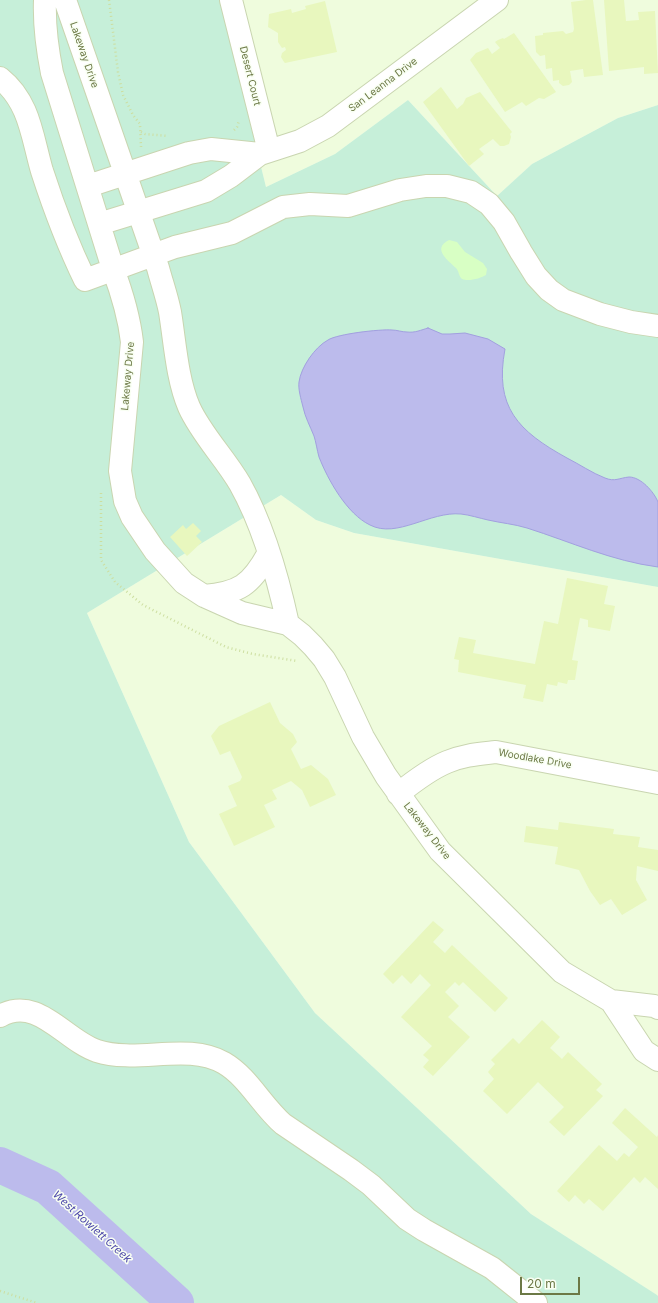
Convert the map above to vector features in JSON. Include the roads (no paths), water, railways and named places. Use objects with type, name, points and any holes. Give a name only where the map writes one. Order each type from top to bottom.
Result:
[{"type":"street","name":"Lakeway Drive","points":[[45,0],[45,28],[52,73],[124,300],[129,321],[132,342],[120,471],[125,501],[132,517],[155,551],[184,583],[204,596],[242,613],[288,624],[314,646],[324,659],[335,678],[363,738],[386,776],[440,851],[562,972],[611,1001],[654,1006],[658,1008]]},
{"type":"street","name":"Lakeway Drive","points":[[65,0],[153,255],[169,310],[179,374],[189,407],[203,431],[240,484],[252,510],[278,582],[288,624]]},
{"type":"street","name":"Desert Court","points":[[231,0],[264,152]]},
{"type":"street","name":"San Leanna Drive","points":[[99,224],[206,191],[231,176],[264,152],[300,141],[328,126],[497,0]]},
{"type":"street","points":[[0,78],[15,93],[27,115],[42,171],[85,280],[188,243],[232,233],[270,213],[290,206],[310,204],[348,206],[400,190],[426,186],[447,186],[471,192],[489,204],[504,222],[536,276],[549,290],[563,300],[600,314],[631,322],[658,326]]},
{"type":"street","name":"San Leanna Drive","points":[[88,186],[189,153],[211,149],[264,152]]},
{"type":"street","points":[[204,596],[224,594],[243,586],[258,572],[268,554]]},
{"type":"street","name":"Woodlake Drive","points":[[398,794],[423,776],[447,762],[472,754],[496,752],[658,783]]},
{"type":"street","name":"Lakeway Drive","points":[[611,1001],[644,1051],[658,1060]]},
{"type":"street","points":[[0,1016],[13,1011],[28,1011],[35,1013],[48,1020],[81,1044],[99,1051],[113,1054],[142,1056],[188,1054],[203,1056],[224,1063],[240,1076],[267,1108],[283,1124],[371,1185],[407,1218],[424,1230],[492,1268],[536,1303]]},
{"type":"water","points":[[428,328],[442,334],[465,333],[488,339],[505,349],[502,369],[503,387],[507,402],[523,427],[535,438],[550,448],[600,476],[612,480],[629,477],[634,478],[646,486],[658,502],[658,567],[608,556],[522,527],[464,514],[438,516],[391,529],[380,528],[370,525],[362,520],[346,505],[333,486],[319,457],[314,436],[305,414],[300,394],[300,376],[309,358],[318,347],[333,338],[369,331],[392,330],[413,332]]},
{"type":"waterway","name":"West Rowlett Creek","points":[[0,1165],[48,1187],[176,1303]]}]
